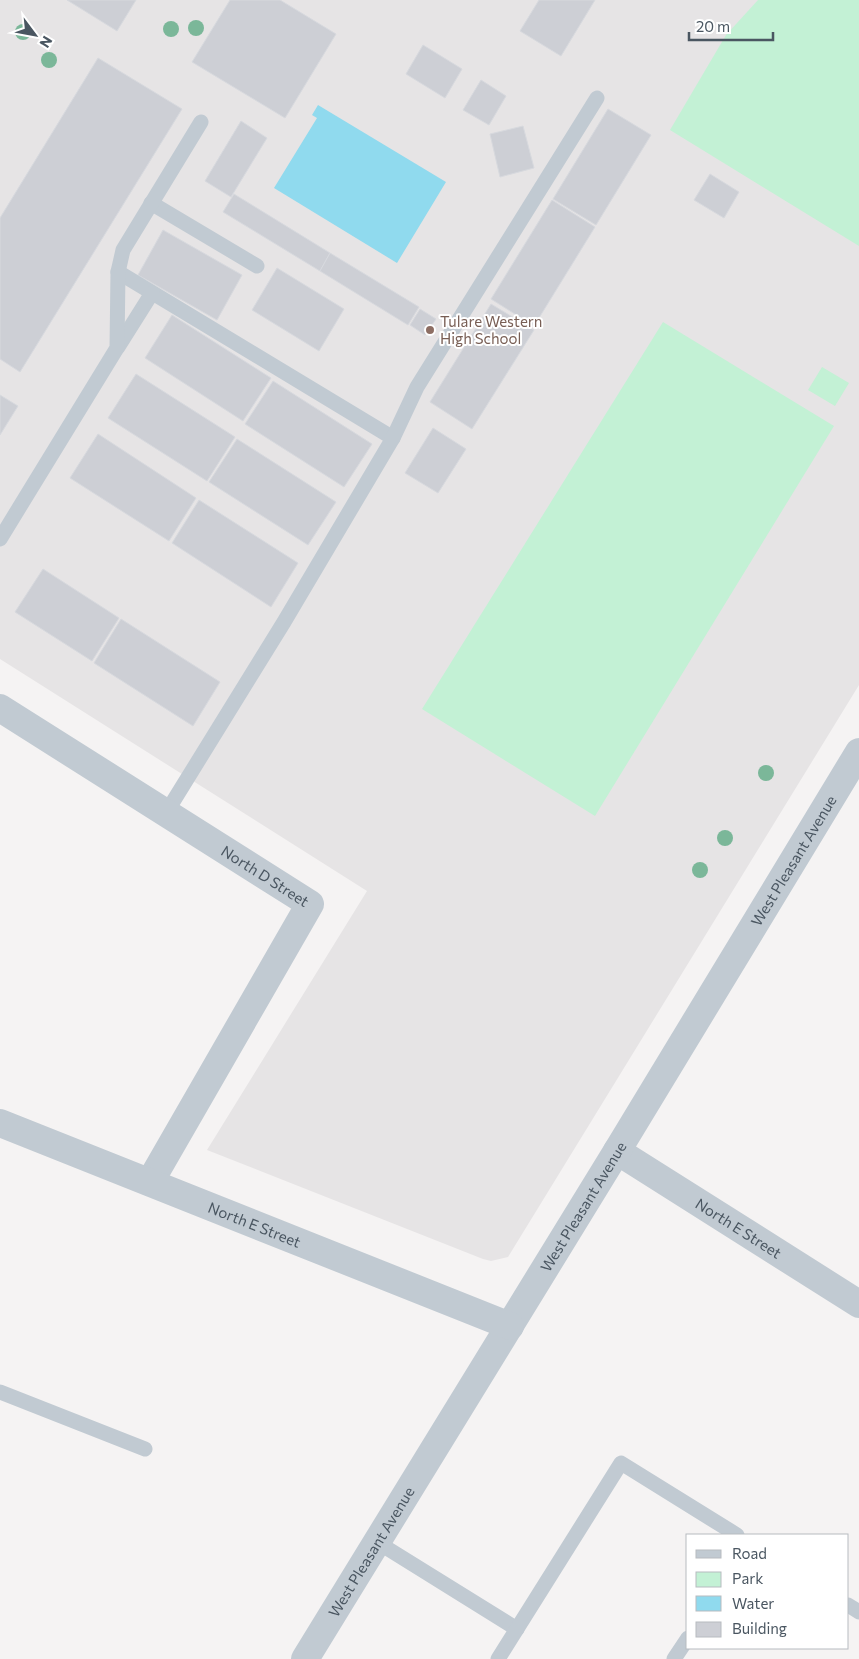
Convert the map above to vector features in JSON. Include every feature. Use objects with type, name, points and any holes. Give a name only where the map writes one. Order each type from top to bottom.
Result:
[{"type":"street","name":"North D Street","points":[[0,708],[310,904],[150,1182]]},
{"type":"street","name":"West Pleasant Avenue","points":[[305,1659],[618,1151],[859,752]]},
{"type":"street","name":"North E Street","points":[[0,1123],[510,1326]]},
{"type":"street","name":"North E Street","points":[[618,1151],[859,1304]]},
{"type":"lane","points":[[166,813],[284,622],[392,438],[417,387],[597,98]]},
{"type":"lane","points":[[117,348],[118,272],[123,250],[201,122]]},
{"type":"lane","points":[[151,202],[257,266]]},
{"type":"lane","points":[[118,272],[392,438]]},
{"type":"lane","points":[[0,539],[152,293]]},
{"type":"lane","points":[[0,1392],[145,1449]]},
{"type":"lane","points":[[498,1659],[621,1463],[735,1534]]},
{"type":"lane","points":[[377,1542],[517,1629]]},
{"type":"lane","points":[[674,1659],[686,1641]]},
{"type":"shaded area","name":"Tulare Western High School","points":[[0,0],[859,0],[859,685],[508,1257],[491,1261],[483,1259],[207,1150],[367,891],[0,659]]},
{"type":"green space","points":[[758,0],[859,0],[859,246],[670,130],[726,35]]},
{"type":"green space","points":[[663,322],[834,426],[595,816],[422,709]]},
{"type":"green space","points":[[822,367],[849,383],[835,406],[808,390]]},
{"type":"water","points":[[318,105],[446,182],[397,263],[274,188],[317,118],[312,115]]},
{"type":"building","points":[[67,0],[136,0],[117,31]]},
{"type":"building","points":[[230,0],[280,0],[336,34],[285,118],[192,62]]},
{"type":"building","points":[[539,0],[595,0],[561,56],[520,31]]},
{"type":"building","points":[[423,45],[462,69],[445,98],[406,74]]},
{"type":"building","points":[[98,58],[182,109],[20,372],[0,359],[0,218]]},
{"type":"building","points":[[481,80],[506,96],[489,125],[463,110]]},
{"type":"building","points":[[608,109],[651,135],[596,225],[553,199]]},
{"type":"building","points":[[241,121],[267,138],[231,197],[205,181]]},
{"type":"building","points":[[523,126],[534,168],[500,177],[490,134]]},
{"type":"building","points":[[710,174],[739,192],[724,218],[694,200]]},
{"type":"building","points":[[234,194],[330,253],[320,271],[223,212]]},
{"type":"building","points":[[552,200],[595,227],[534,326],[491,299]]},
{"type":"building","points":[[163,230],[242,275],[217,320],[138,275]]},
{"type":"building","points":[[330,253],[419,307],[408,325],[320,271]]},
{"type":"building","points":[[277,268],[344,309],[319,351],[252,310]]},
{"type":"building","points":[[491,304],[534,330],[472,429],[430,402]]},
{"type":"building","points":[[420,309],[436,319],[425,335],[410,325]]},
{"type":"building","points":[[172,315],[271,378],[243,421],[145,358]]},
{"type":"building","points":[[136,374],[235,437],[207,481],[108,418]]},
{"type":"building","points":[[273,381],[372,444],[344,487],[245,424]]},
{"type":"building","points":[[0,395],[18,406],[0,435]]},
{"type":"building","points":[[433,428],[466,449],[438,493],[405,473]]},
{"type":"building","points":[[98,434],[196,498],[169,541],[70,478]]},
{"type":"building","points":[[237,439],[336,502],[308,545],[209,482]]},
{"type":"building","points":[[199,500],[298,563],[271,607],[172,543]]},
{"type":"building","points":[[43,569],[119,618],[92,661],[15,612]]},
{"type":"building","points":[[121,619],[220,682],[193,726],[94,663]]},
{"type":"place","name":"Tulare Western High School","points":[[430,330]]}]
